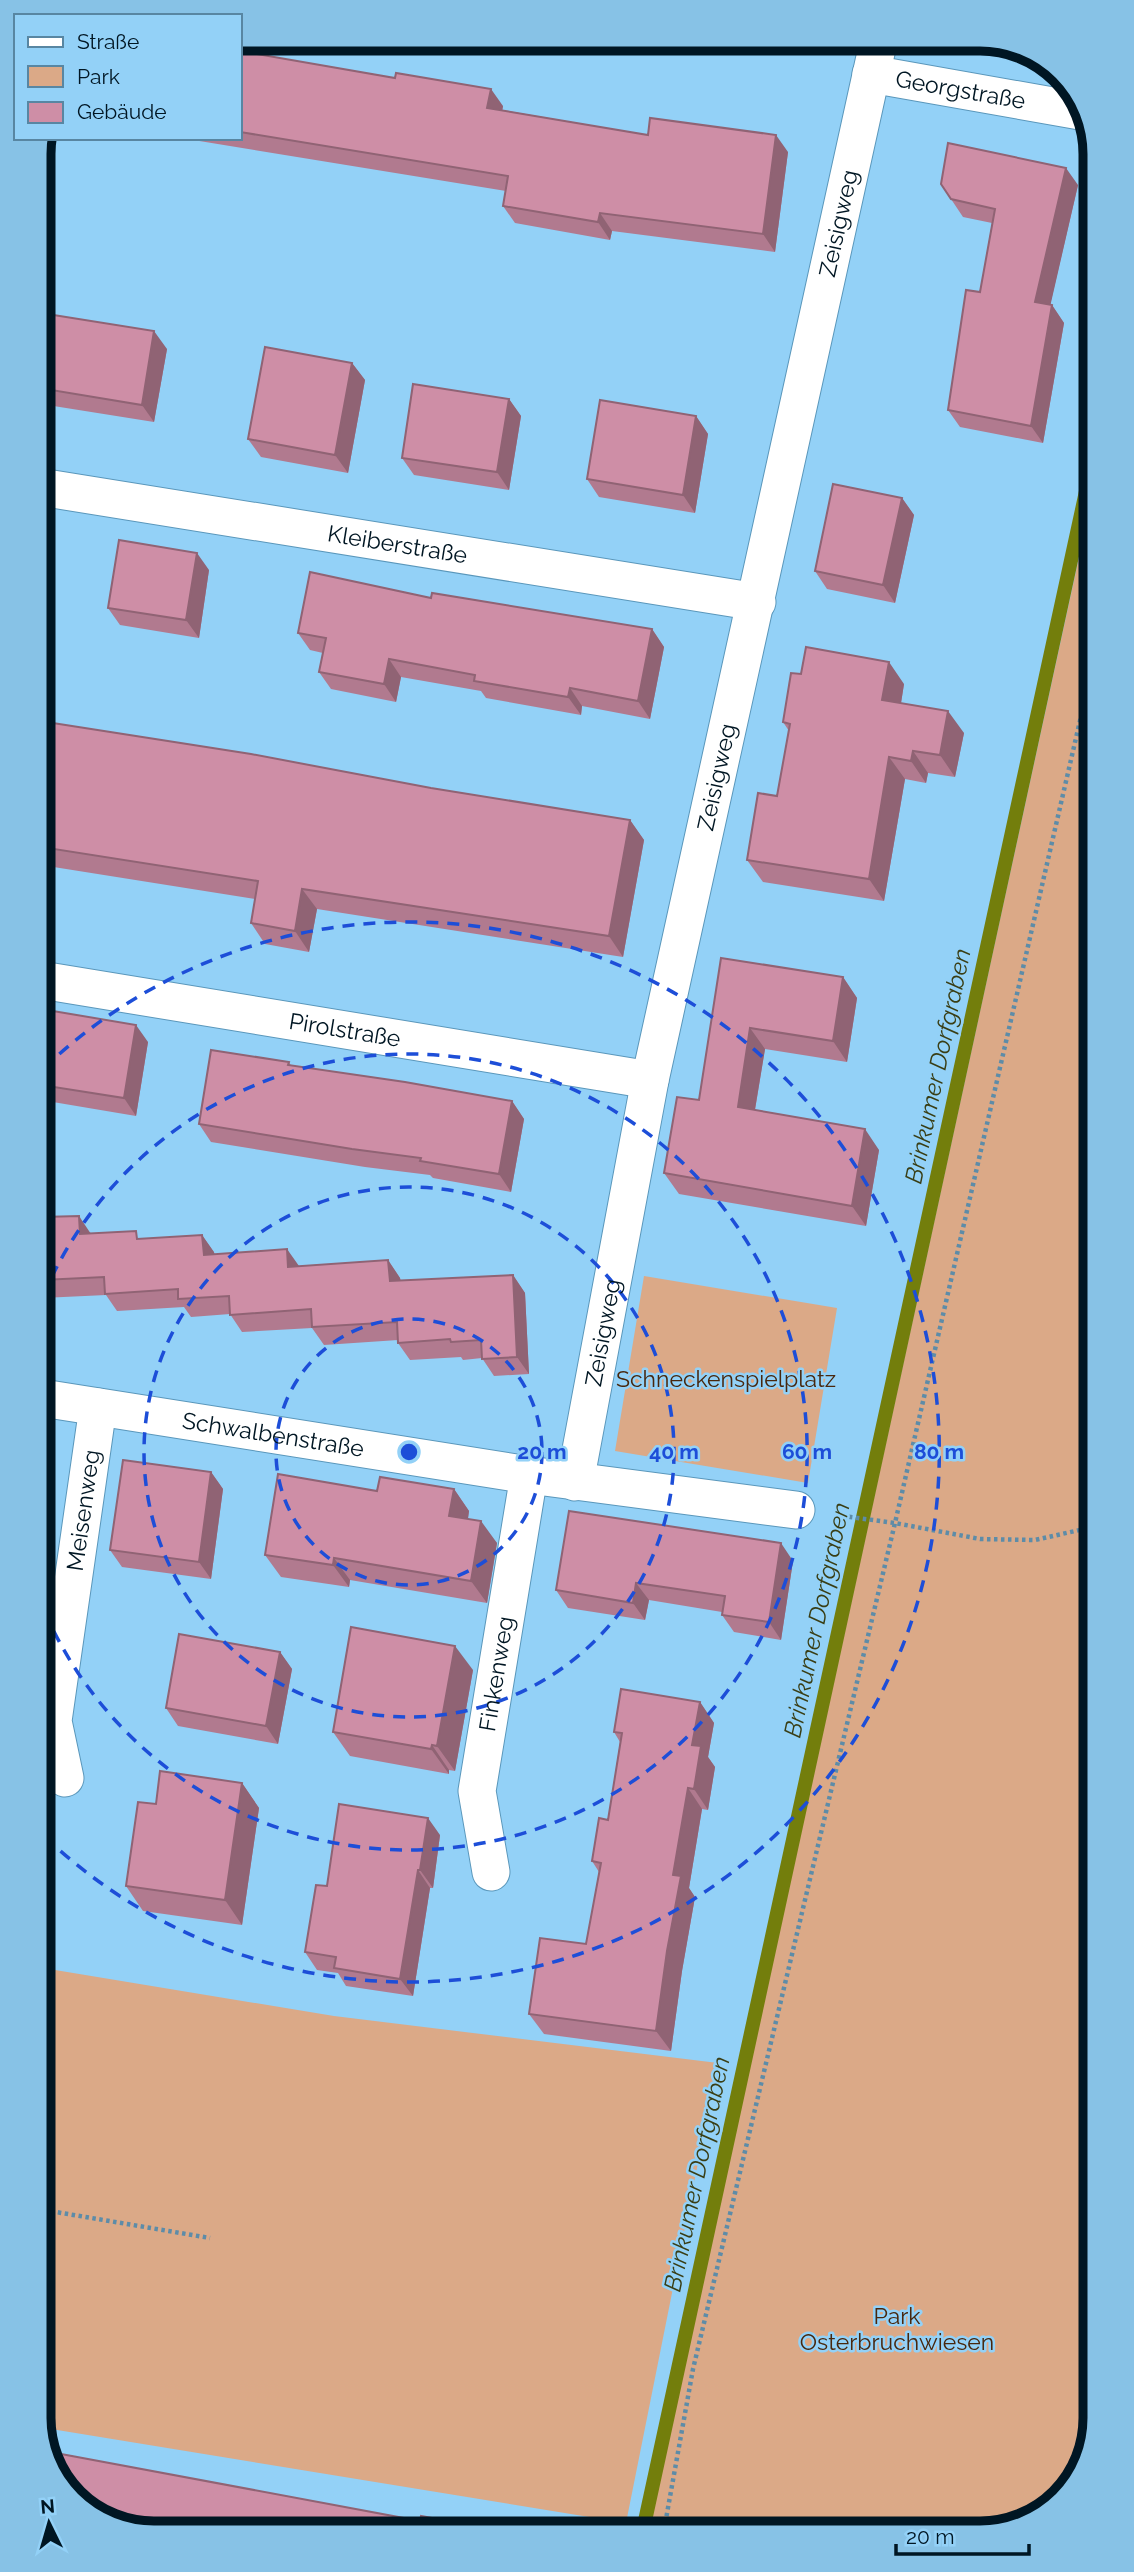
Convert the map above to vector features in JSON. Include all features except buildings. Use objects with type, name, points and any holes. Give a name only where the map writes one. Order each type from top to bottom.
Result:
[{"type":"street","name":"Georgstraße","points":[[877,51],[872,74],[1073,110]]},
{"type":"street","name":"Zeisigweg","points":[[575,1482],[650,1080],[872,74]]},
{"type":"street","name":"Kleiberstraße","points":[[51,489],[757,602]]},
{"type":"street","name":"Pirolstraße","points":[[51,982],[650,1080]]},
{"type":"street","name":"Schwalbenstraße","points":[[51,1399],[575,1482],[796,1510]]},
{"type":"street","name":"Meisenweg","points":[[65,1778],[53,1721],[97,1407]]},
{"type":"street","name":"Finkenweg","points":[[491,1872],[477,1791],[529,1475]]},
{"type":"path","points":[[666,2521],[693,2370],[895,1523],[1083,708]]},
{"type":"path","points":[[844,1516],[980,1539],[1035,1540],[1083,1529]]},
{"type":"path","points":[[51,2211],[210,2238]]},
{"type":"green space","name":"Park Osterbruchwiesen","points":[[1083,539],[1083,2418],[1078,2451],[1066,2475],[1043,2500],[1026,2511],[1000,2519],[651,2521]]},
{"type":"green space","name":"Schneckenspielplatz","points":[[644,1276],[837,1308],[808,1483],[615,1451]]},
{"type":"green space","points":[[51,1969],[334,2016],[718,2063],[626,2521],[52,2429]]},
{"type":"waterway","name":"Brinkumer Dorfgraben","points":[[645,2521],[1083,505]]}]
